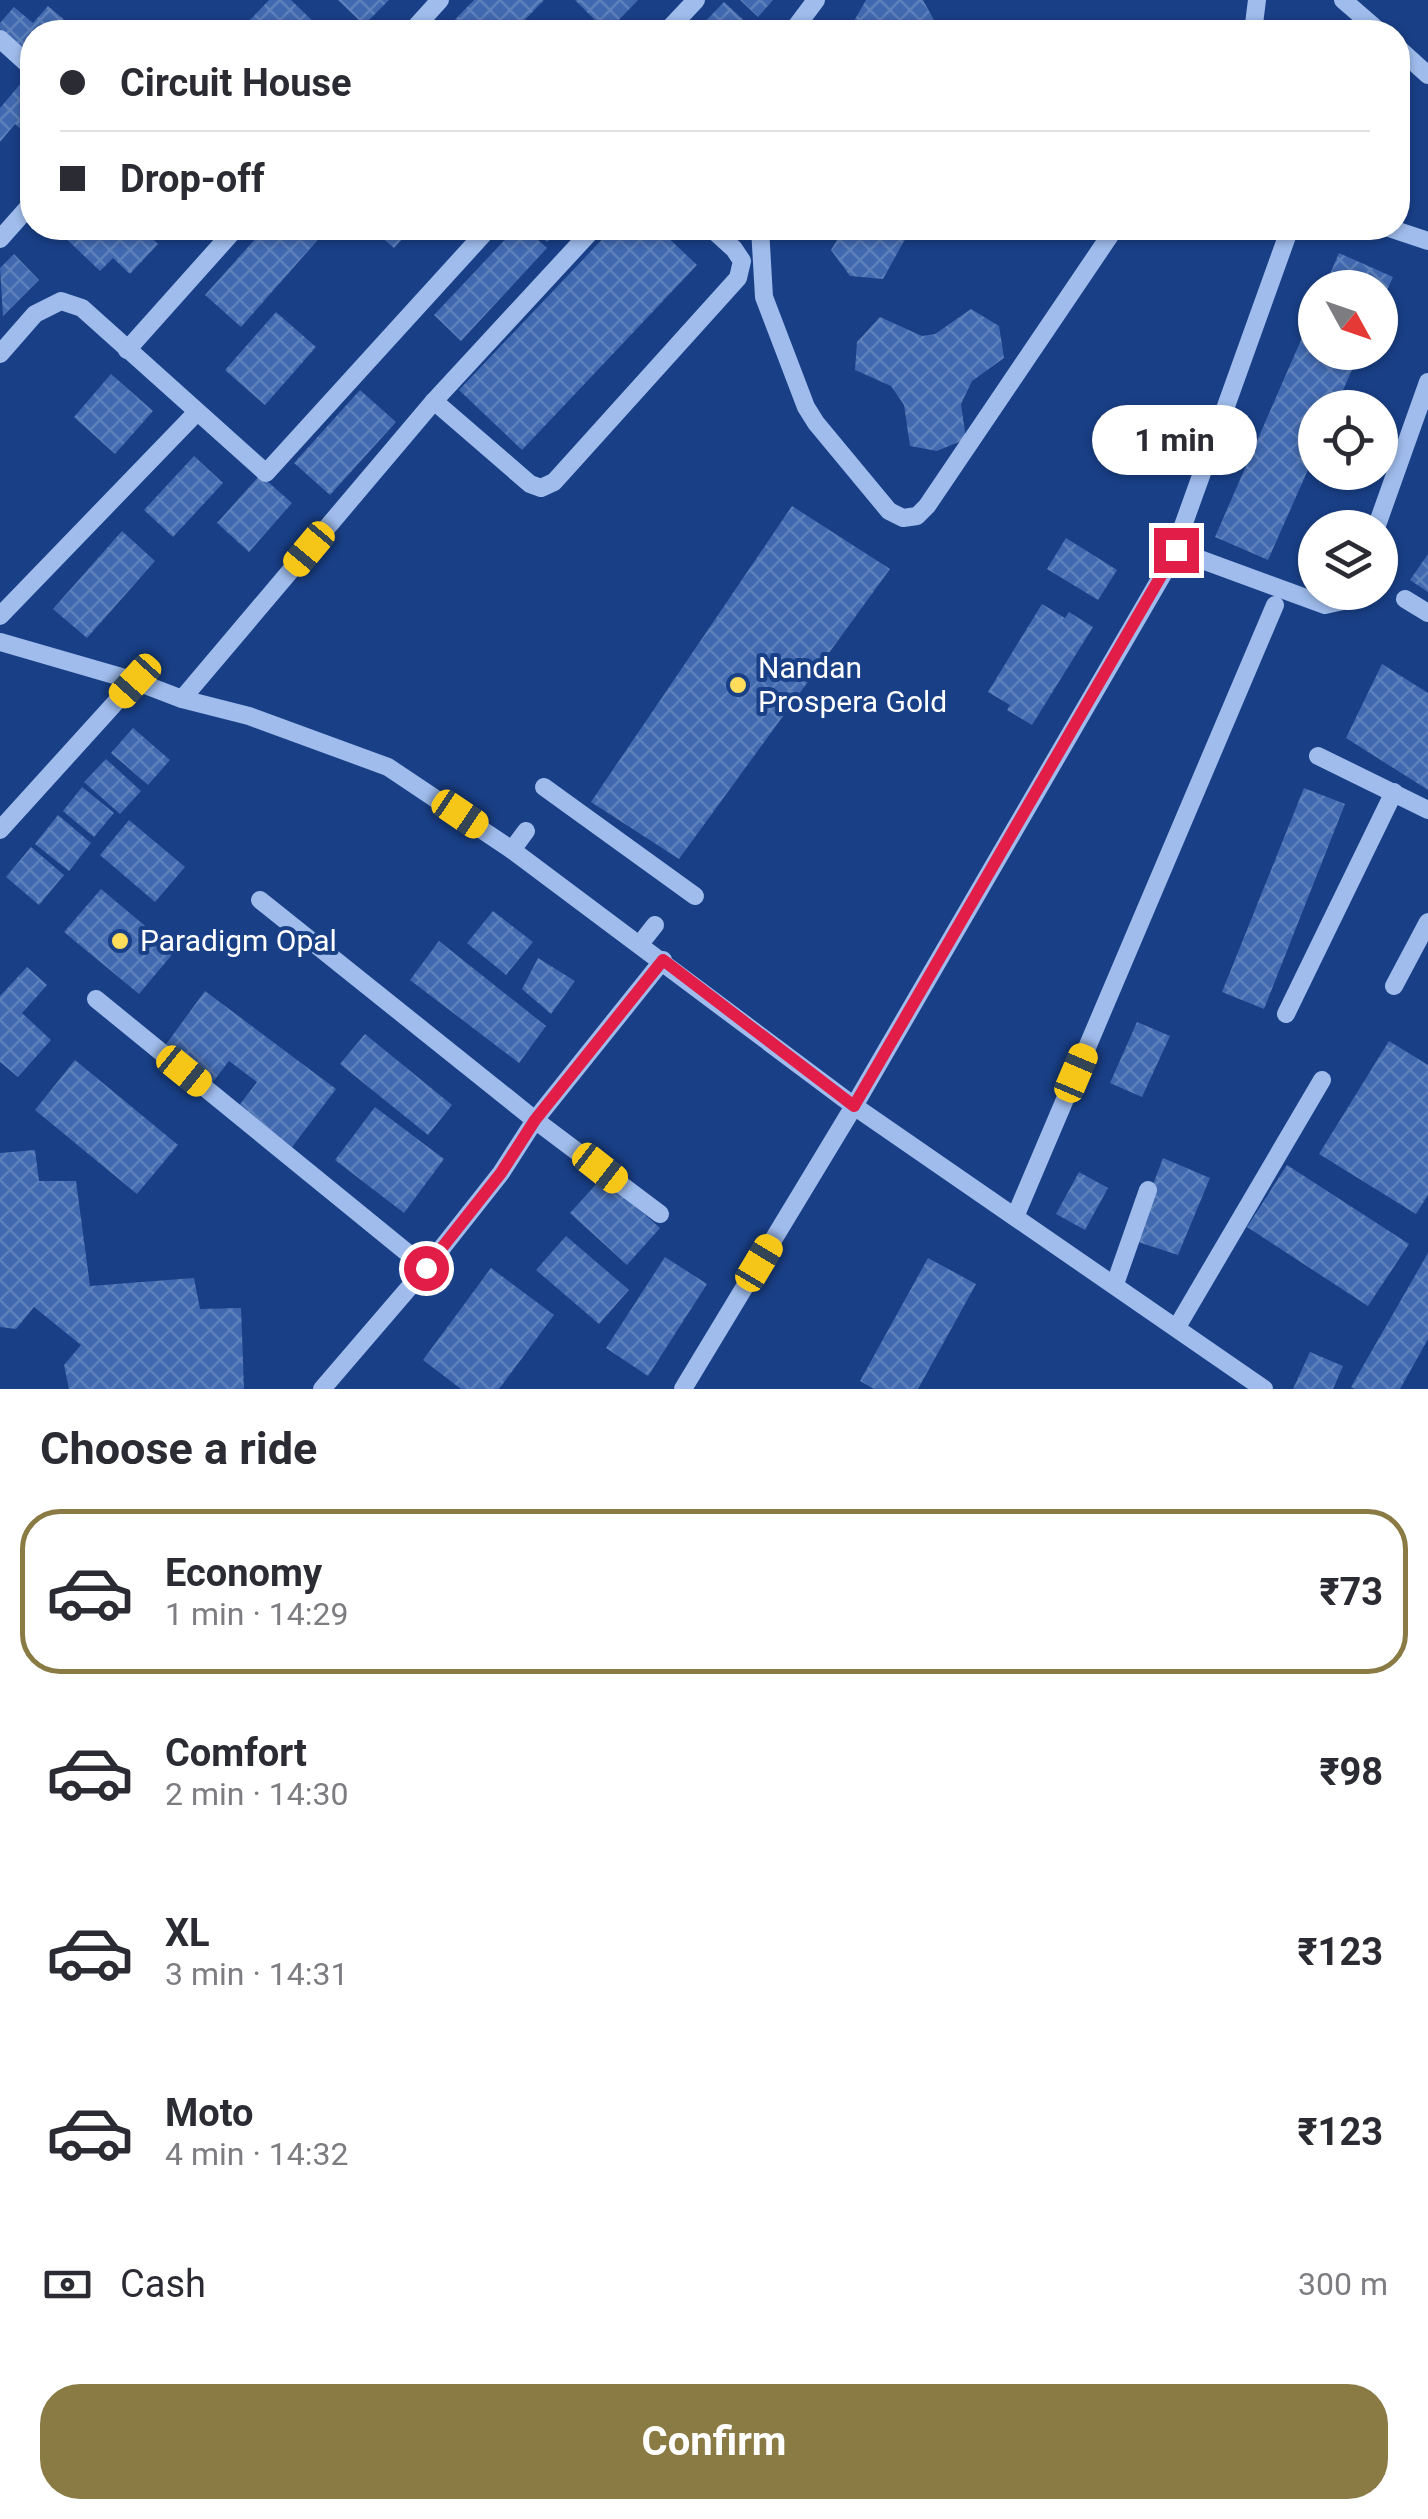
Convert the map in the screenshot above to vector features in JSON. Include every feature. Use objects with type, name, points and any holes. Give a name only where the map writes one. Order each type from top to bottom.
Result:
[{"type":"street","points":[[422,20],[440,0]]},
{"type":"street","points":[[677,20],[696,0]]},
{"type":"street","points":[[1343,0],[1366,20]]},
{"type":"street","points":[[0,39],[20,57]]},
{"type":"street","points":[[0,239],[20,216]]},
{"type":"street","points":[[126,350],[225,240]]},
{"type":"street","points":[[0,354],[35,314],[61,301],[82,308],[266,473],[478,240]]},
{"type":"street","points":[[182,699],[434,401],[583,240]]},
{"type":"street","points":[[434,401],[530,484],[541,488],[554,482],[738,278],[742,261],[725,240]]},
{"type":"street","points":[[761,240],[764,297],[806,407],[834,448],[890,511],[904,518],[917,516],[928,506],[1107,240]]},
{"type":"street","points":[[683,1389],[854,1106],[1176,550],[1286,240]]},
{"type":"street","points":[[1382,510],[1428,382]]},
{"type":"street","points":[[0,616],[197,412]]},
{"type":"street","points":[[1176,550],[1298,594]]},
{"type":"street","points":[[1405,599],[1428,613]]},
{"type":"street","points":[[1015,1217],[1275,604]]},
{"type":"street","points":[[0,642],[249,716],[388,767],[512,850],[854,1106],[1264,1389]]},
{"type":"street","points":[[0,830],[135,681]]},
{"type":"street","points":[[1318,756],[1428,810]]},
{"type":"street","points":[[544,787],[695,896]]},
{"type":"street","points":[[1286,1014],[1394,792]]},
{"type":"street","points":[[512,850],[526,831]]},
{"type":"street","points":[[260,900],[535,1120],[660,1214]]},
{"type":"street","points":[[1394,986],[1428,922]]},
{"type":"street","points":[[640,944],[655,925]]},
{"type":"street","points":[[322,1389],[426,1268],[501,1173],[535,1120],[663,960]]},
{"type":"street","points":[[96,1000],[426,1268]]},
{"type":"street","points":[[1177,1326],[1322,1080]]},
{"type":"street","points":[[1115,1284],[1148,1190]]},
{"type":"building","points":[[269,0],[291,0],[312,20],[250,20]]},
{"type":"building","points":[[338,0],[389,0],[369,20],[359,20]]},
{"type":"building","points":[[474,0],[544,0],[525,20],[455,20]]},
{"type":"building","points":[[575,0],[638,0],[619,20],[595,20]]},
{"type":"building","points":[[740,0],[773,0],[758,17]]},
{"type":"building","points":[[866,0],[923,0],[934,20],[855,20]]},
{"type":"building","points":[[724,2],[744,20],[707,20]]},
{"type":"building","points":[[48,6],[65,20],[36,20]]},
{"type":"building","points":[[14,7],[29,20],[20,20],[20,46],[0,29],[0,23]]},
{"type":"building","points":[[20,84],[20,128],[15,124],[0,142],[0,108]]},
{"type":"building","points":[[67,240],[154,240],[158,244],[130,274],[113,258],[100,271]]},
{"type":"building","points":[[254,240],[318,240],[241,327],[205,295]]},
{"type":"building","points":[[385,240],[401,240],[394,248]]},
{"type":"building","points":[[505,240],[538,240],[547,248],[461,341],[434,315]]},
{"type":"building","points":[[602,240],[671,240],[697,265],[522,450],[459,390]]},
{"type":"building","points":[[837,240],[905,240],[883,279],[850,276],[831,250]]},
{"type":"building","points":[[1339,253],[1377,270],[1332,270]]},
{"type":"building","points":[[14,254],[39,280],[3,316],[0,268]]},
{"type":"building","points":[[971,309],[999,326],[1004,358],[972,381],[961,404],[966,439],[937,451],[910,446],[904,405],[891,386],[855,370],[857,342],[880,317],[922,336],[935,334]]},
{"type":"building","points":[[276,312],[316,347],[265,405],[225,370]]},
{"type":"building","points":[[1298,347],[1298,370],[1352,370],[1343,390],[1298,390],[1299,490],[1268,560],[1215,537]]},
{"type":"building","points":[[111,374],[153,411],[115,454],[74,417]]},
{"type":"building","points":[[360,390],[396,422],[330,495],[294,463]]},
{"type":"building","points":[[194,456],[223,483],[173,537],[144,510]]},
{"type":"building","points":[[260,475],[292,503],[249,552],[217,523]]},
{"type":"building","name":"Nandan Prospera Gold","points":[[792,506],[890,569],[679,859],[591,802]]},
{"type":"building","points":[[122,531],[155,561],[87,638],[53,609]]},
{"type":"building","points":[[1066,538],[1117,570],[1098,600],[1047,569]]},
{"type":"building","points":[[1428,554],[1428,592],[1410,580]]},
{"type":"building","points":[[1042,604],[1065,618],[1069,612],[1093,627],[1032,725],[988,692]]},
{"type":"building","points":[[1382,664],[1428,693],[1428,790],[1346,738]]},
{"type":"building","points":[[133,728],[170,760],[148,785],[111,753]]},
{"type":"building","points":[[106,759],[141,791],[120,814],[84,782]]},
{"type":"building","points":[[82,787],[114,813],[94,837],[63,811]]},
{"type":"building","points":[[1304,788],[1345,804],[1264,1009],[1222,992]]},
{"type":"building","points":[[58,815],[91,843],[69,871],[35,844]]},
{"type":"building","points":[[129,820],[185,867],[155,902],[100,855]]},
{"type":"building","points":[[31,847],[64,875],[39,905],[6,877]]},
{"type":"building","name":"Paradigm Opal","points":[[101,889],[175,951],[139,994],[64,932]]},
{"type":"building","points":[[493,911],[533,942],[506,975],[467,943]]},
{"type":"building","points":[[439,941],[546,1026],[519,1063],[410,980]]},
{"type":"building","points":[[538,958],[575,981],[551,1014],[522,989]]},
{"type":"building","points":[[27,967],[47,985],[22,1013],[51,1040],[18,1077],[0,1062],[0,996]]},
{"type":"building","points":[[205,991],[336,1089],[292,1147],[238,1107],[257,1082],[229,1061],[212,1083],[164,1047]]},
{"type":"building","points":[[1137,1022],[1170,1036],[1142,1097],[1110,1083]]},
{"type":"building","points":[[365,1034],[452,1105],[428,1135],[340,1064]]},
{"type":"building","points":[[1389,1041],[1428,1065],[1428,1195],[1416,1214],[1319,1154]]},
{"type":"building","points":[[75,1060],[178,1145],[137,1194],[35,1110]]},
{"type":"building","points":[[375,1107],[444,1159],[404,1213],[335,1160]]},
{"type":"building","points":[[35,1150],[39,1181],[76,1181],[90,1286],[194,1278],[200,1309],[241,1308],[244,1389],[69,1389],[64,1365],[81,1345],[34,1307],[16,1329],[0,1327],[0,1153]]},
{"type":"building","points":[[1163,1158],[1210,1178],[1178,1255],[1132,1240]]},
{"type":"building","points":[[1287,1165],[1409,1244],[1368,1306],[1247,1227]]},
{"type":"building","points":[[1079,1172],[1108,1188],[1085,1230],[1056,1214]]},
{"type":"building","points":[[603,1177],[660,1228],[627,1265],[570,1213]]},
{"type":"building","points":[[566,1236],[629,1290],[599,1324],[536,1270]]},
{"type":"building","points":[[1428,1253],[1428,1339],[1400,1389],[1351,1387]]},
{"type":"building","points":[[665,1257],[707,1284],[648,1376],[606,1348]]},
{"type":"building","points":[[928,1258],[976,1284],[918,1389],[874,1389],[860,1381]]},
{"type":"building","points":[[491,1268],[554,1315],[499,1389],[461,1389],[423,1360]]},
{"type":"building","points":[[1310,1352],[1343,1366],[1333,1389],[1293,1389]]},
{"type":"place","name":"Nandan Prospera Gold","points":[[738,685]]},
{"type":"place","name":"Paradigm Opal","points":[[120,941]]},
{"type":"route","points":[[426,1268],[501,1173],[535,1120],[663,960],[854,1106],[1176,550]]}]
